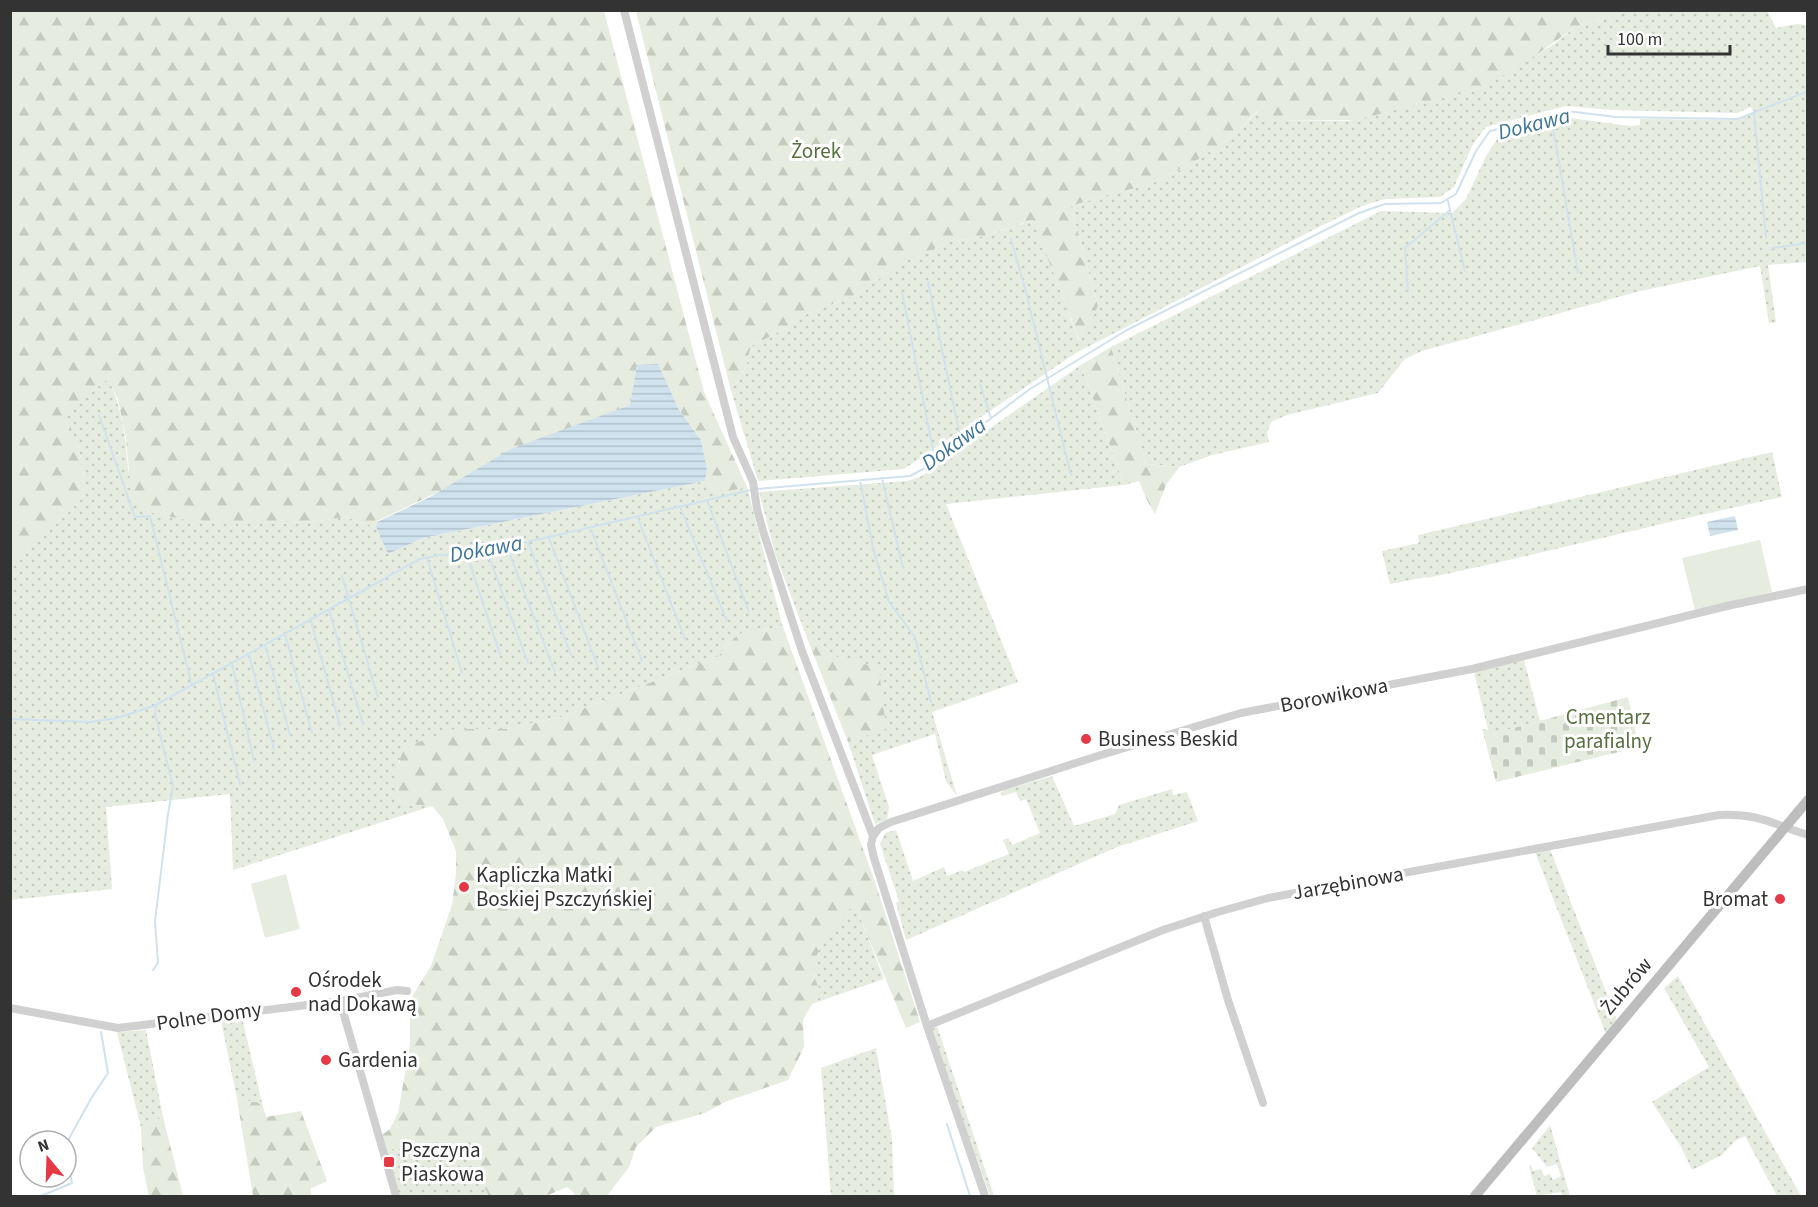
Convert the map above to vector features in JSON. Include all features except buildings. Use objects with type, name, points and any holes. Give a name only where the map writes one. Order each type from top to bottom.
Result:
[{"type":"main road","name":"Żubrów","points":[[1475,1197],[1808,800]]},
{"type":"street","points":[[624,10],[733,437],[753,482],[763,531],[802,651],[873,836],[871,845],[874,858],[927,1026],[985,1197]]},
{"type":"street","name":"Borowikowa","points":[[873,836],[885,825],[902,819],[1241,713],[1472,669],[1727,606],[1808,589]]},
{"type":"street","name":"Jarzębinowa","points":[[927,1026],[1009,995],[1121,946],[1204,916],[1268,898],[1719,815],[1741,814],[1761,818],[1808,835]]},
{"type":"street","points":[[1204,916],[1228,1000],[1263,1103]]},
{"type":"street","name":"Polne Domy","points":[[10,1008],[118,1028],[340,1000],[397,990],[407,991]]},
{"type":"street","points":[[340,1000],[396,1197]]},
{"type":"green space","name":"Żorek","points":[[636,10],[1626,11],[1574,28],[1519,67],[1476,90],[1355,120],[1264,121],[1257,111],[1234,135],[1197,160],[1149,185],[1071,206],[1098,306],[1080,342],[1033,220],[985,236],[949,242],[900,264],[858,294],[805,315],[751,346],[745,370],[730,387]]},
{"type":"green space","points":[[11,11],[604,11],[704,392],[747,487],[717,494],[705,481],[707,469],[701,440],[679,410],[658,365],[637,365],[630,405],[586,422],[377,521],[376,527],[345,517],[277,524],[186,520],[144,511],[131,494],[126,438],[118,400],[108,379],[64,415],[73,432],[83,469],[84,491],[81,499],[40,539],[11,561]]},
{"type":"green space","points":[[1626,11],[1767,11],[1776,28],[1797,24],[1807,25],[1807,90],[1754,112],[1751,107],[1737,113],[1612,110],[1566,106],[1486,127],[1473,144],[1454,187],[1440,197],[1385,199],[1362,206],[1315,229],[1076,353],[904,469],[758,481],[730,387],[745,370],[751,346],[805,315],[858,294],[899,264],[949,242],[985,236],[1034,220],[1079,341],[1098,306],[1071,206],[1149,185],[1197,160],[1234,135],[1258,111],[1264,121],[1349,121],[1476,90],[1554,44],[1574,28]]},
{"type":"green space","points":[[1807,92],[1807,262],[1768,265],[1776,322],[1769,323],[1760,266],[1640,291],[1422,351],[1405,359],[1378,393],[1287,415],[1271,422],[1267,433],[1269,442],[1212,455],[1179,467],[1146,464],[1111,347],[1381,211],[1452,213],[1466,199],[1486,156],[1498,138],[1570,118],[1630,126],[1640,125],[1640,119],[1738,120]]},
{"type":"green space","points":[[1111,347],[1146,464],[1179,467],[1166,485],[1155,514],[1139,481],[1124,485],[1081,365]]},
{"type":"green space","points":[[1081,365],[1124,485],[946,504],[1018,682],[932,712],[957,796],[946,781],[935,734],[872,755],[889,807],[887,820],[875,824],[848,742],[886,728],[831,655],[800,620],[775,553],[759,492],[907,481],[920,477]]},
{"type":"green space","points":[[108,378],[122,423],[128,471],[277,524],[345,517],[376,527],[388,554],[423,538],[705,481],[717,494],[747,487],[782,624],[768,630],[759,628],[727,644],[719,656],[561,717],[506,729],[486,730],[399,760],[397,789],[399,801],[406,804],[432,806],[233,870],[230,794],[106,807],[112,889],[11,900],[10,561],[40,539],[81,499],[84,491],[83,469],[77,444],[63,415]]},
{"type":"green space","points":[[1772,452],[1782,497],[1427,578],[1390,584],[1382,551],[1419,543],[1418,535]]},
{"type":"green space","points":[[1760,540],[1772,592],[1695,610],[1682,558]]},
{"type":"green space","points":[[800,620],[831,655],[879,668],[886,729],[848,742]]},
{"type":"green space","points":[[782,624],[875,882],[920,1022],[906,1028],[854,903],[828,935],[818,953],[814,973],[822,995],[812,1004],[803,1020],[804,1047],[788,1080],[725,1102],[705,1113],[656,1127],[636,1147],[629,1167],[607,1196],[575,1196],[567,1187],[546,1196],[489,1196],[469,1159],[454,1155],[381,1148],[378,1138],[390,1129],[398,1113],[410,1045],[413,995],[431,966],[452,905],[456,874],[456,851],[443,819],[432,806],[406,804],[399,801],[398,774],[403,748],[454,729],[506,729],[561,717],[719,656],[727,644],[744,631],[759,628],[768,630]]},
{"type":"green space","points":[[1524,660],[1540,721],[1484,736],[1482,729],[1488,730],[1474,672]]},
{"type":"green space","name":"Cmentarz parafialny","points":[[1628,697],[1638,743],[1635,748],[1496,782],[1484,736]]},
{"type":"green space","points":[[1052,776],[1074,826],[1115,814],[1119,805],[1172,789],[1173,795],[1187,792],[1198,821],[1117,847],[906,940],[896,903],[899,901],[880,844],[885,833],[896,830],[913,881],[944,867],[947,876],[963,870],[964,872],[1009,854],[1003,840],[1008,838],[1012,845],[1040,833],[1026,799],[1020,801],[1016,792],[1002,796],[1000,793]]},
{"type":"green space","points":[[1550,849],[1617,1020],[1606,1034],[1535,852]]},
{"type":"green space","points":[[286,874],[300,929],[265,938],[251,884]]},
{"type":"green space","points":[[854,902],[884,979],[812,1004],[822,995],[814,975],[818,953],[828,935]]},
{"type":"green space","points":[[1678,976],[1801,1196],[1777,1196],[1745,1136],[1735,1141],[1722,1155],[1692,1170],[1681,1147],[1652,1102],[1709,1067],[1664,988]]},
{"type":"green space","points":[[242,1018],[262,1103],[237,1099],[221,1021]]},
{"type":"green space","points":[[937,1026],[994,1196],[990,1196],[931,1029]]},
{"type":"green space","points":[[146,1030],[163,1117],[141,1127],[117,1032]]},
{"type":"green space","points":[[876,1048],[892,1139],[894,1196],[831,1196],[821,1068]]},
{"type":"green space","points":[[237,1099],[262,1103],[266,1117],[301,1111],[327,1181],[310,1189],[312,1196],[253,1196]]},
{"type":"green space","points":[[163,1117],[183,1196],[149,1196],[143,1168],[141,1127]]},
{"type":"green space","points":[[1550,1125],[1570,1196],[1562,1196],[1561,1192],[1537,1196],[1536,1193],[1529,1166],[1531,1165],[1533,1171],[1541,1169],[1544,1176],[1550,1174],[1553,1180],[1561,1176],[1557,1164],[1547,1167],[1532,1148]]},
{"type":"green space","points":[[381,1148],[454,1155],[469,1159],[489,1196],[395,1196]]},
{"type":"water","points":[[658,364],[679,410],[701,440],[707,469],[705,481],[423,538],[388,554],[376,527],[377,522],[430,497],[511,449],[630,405],[637,365]]},
{"type":"water","points":[[1735,516],[1738,530],[1710,536],[1707,522]]},
{"type":"waterway","name":"Dokawa","points":[[757,489],[910,476],[925,468],[1030,389],[1127,330],[1359,213],[1385,204],[1441,203],[1456,194],[1476,151],[1490,131],[1567,111],[1616,117],[1738,119],[1808,91]]},
{"type":"waterway","points":[[1754,113],[1766,237]]},
{"type":"waterway","points":[[1551,116],[1578,273]]},
{"type":"waterway","points":[[1408,291],[1405,248],[1450,210],[1448,201]]},
{"type":"waterway","points":[[1450,210],[1465,271]]},
{"type":"waterway","points":[[1011,239],[1071,475]]},
{"type":"waterway","points":[[1773,248],[1808,243]]},
{"type":"waterway","points":[[928,282],[961,441]]},
{"type":"waterway","points":[[902,292],[935,460]]},
{"type":"waterway","points":[[980,384],[991,418]]},
{"type":"waterway","points":[[99,415],[135,517],[150,516],[192,686]]},
{"type":"waterway","points":[[882,478],[903,568]]},
{"type":"waterway","points":[[860,480],[873,548],[889,602],[915,637],[931,702]]},
{"type":"waterway","name":"Dokawa","points":[[10,719],[90,722],[117,718],[154,706],[420,559],[440,555],[471,555],[751,490]]},
{"type":"waterway","points":[[707,500],[749,612]]},
{"type":"waterway","points":[[680,507],[727,621]]},
{"type":"waterway","points":[[637,516],[685,639]]},
{"type":"waterway","points":[[590,527],[642,661]]},
{"type":"waterway","points":[[549,538],[598,667]]},
{"type":"waterway","points":[[528,542],[571,655]]},
{"type":"waterway","points":[[507,547],[555,672]]},
{"type":"waterway","points":[[487,551],[528,663]]},
{"type":"waterway","points":[[467,555],[500,654]]},
{"type":"waterway","points":[[427,558],[462,673]]},
{"type":"waterway","points":[[342,576],[378,697]]},
{"type":"waterway","points":[[329,610],[363,724]]},
{"type":"waterway","points":[[311,621],[340,726]]},
{"type":"waterway","points":[[285,634],[312,733]]},
{"type":"waterway","points":[[265,645],[290,735]]},
{"type":"waterway","points":[[249,655],[274,749]]},
{"type":"waterway","points":[[232,664],[254,761]]},
{"type":"waterway","points":[[213,674],[240,784]]},
{"type":"waterway","points":[[153,970],[158,963],[155,921],[173,786],[155,714],[156,705]]},
{"type":"waterway","points":[[74,1129],[108,1073],[101,1032]]},
{"type":"waterway","points":[[947,1124],[970,1196]]},
{"type":"waterway","points":[[41,1196],[58,1189]]},
{"type":"place","name":"Business Beskid","points":[[1086,739]]},
{"type":"place","name":"Kapliczka Matki Boskiej Pszczyńskiej","points":[[464,887]]},
{"type":"place","name":"Bromat","points":[[1780,899]]},
{"type":"place","name":"Ośrodek nad Dokawą","points":[[296,992]]},
{"type":"place","name":"Gardenia","points":[[326,1060]]},
{"type":"place","name":"Pszczyna Piaskowa","points":[[389,1162]]}]
